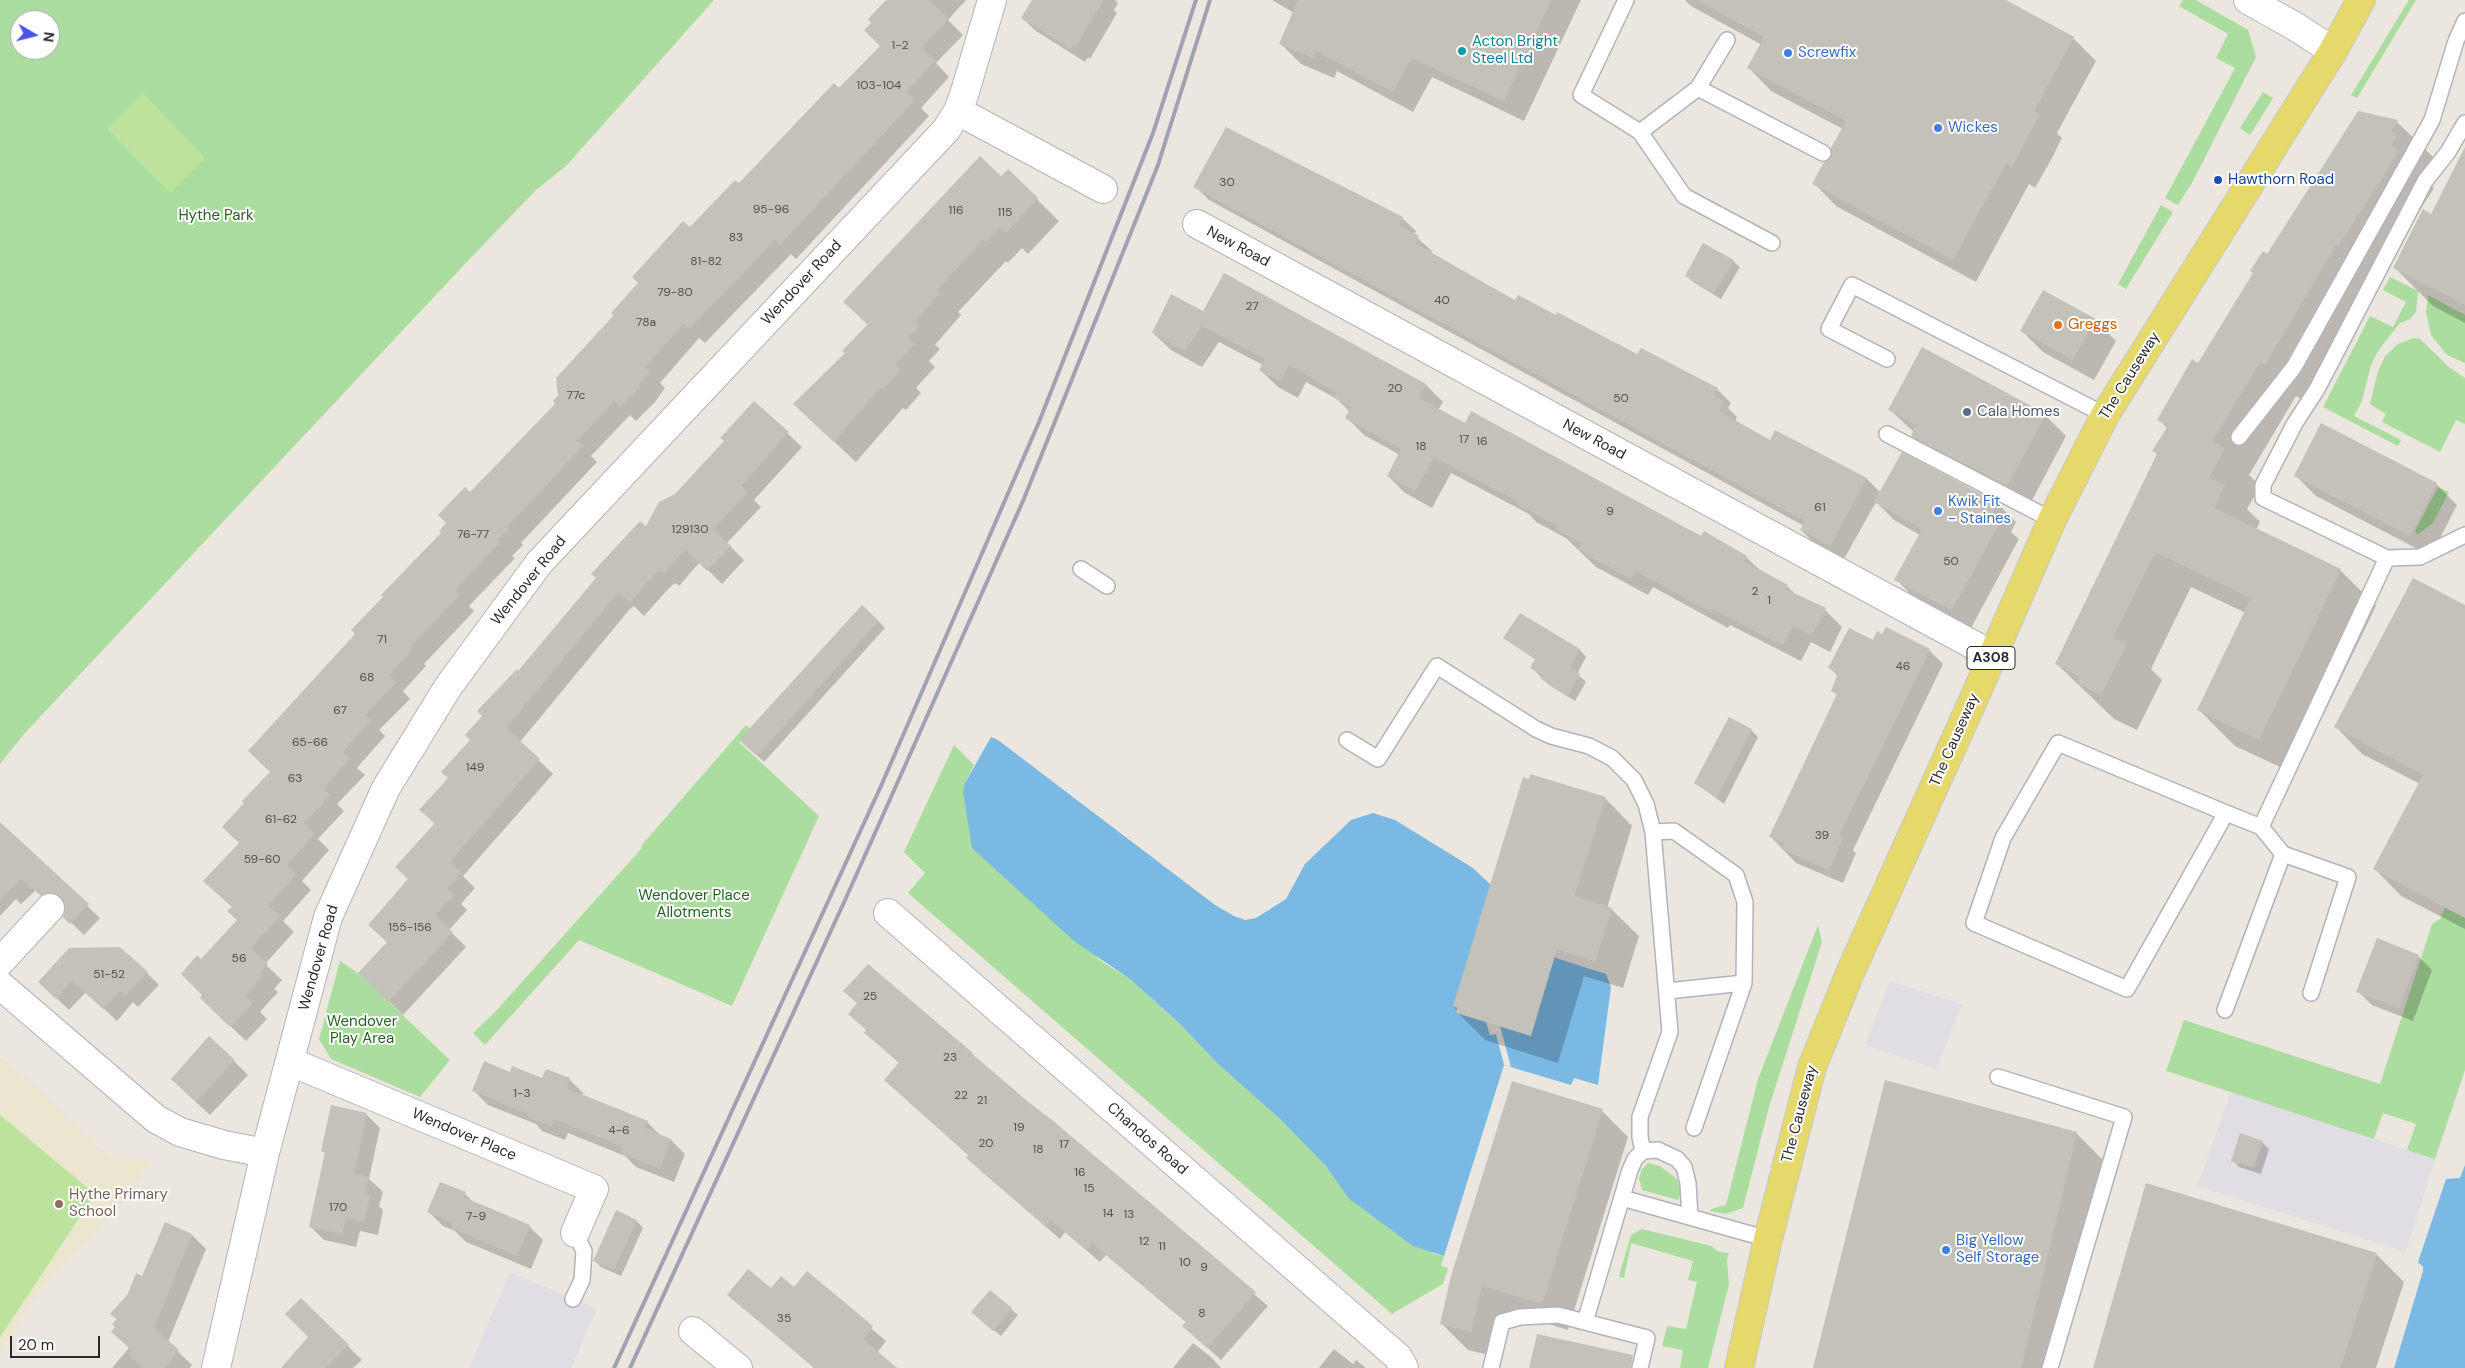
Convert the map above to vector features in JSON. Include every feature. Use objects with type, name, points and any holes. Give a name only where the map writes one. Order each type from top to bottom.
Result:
[{"type":"main road","name":"The Causeway","points":[[1740,1368],[1768,1239],[1812,1066],[1850,973],[2052,520],[2105,415],[2332,51],[2361,0]]},
{"type":"street","name":"Wendover Road","points":[[216,1368],[265,1153],[291,1062],[328,918],[386,788],[448,687],[539,563],[946,130],[958,111],[992,0]]},
{"type":"street","points":[[2248,0],[2296,27],[2332,51]]},
{"type":"street","points":[[958,111],[1103,190]]},
{"type":"street","name":"New Road","points":[[1196,224],[1992,655]]},
{"type":"street","points":[[0,962],[50,908]]},
{"type":"street","name":"Chandos Road","points":[[888,913],[1398,1357],[1404,1368]]},
{"type":"street","points":[[0,985],[156,1119],[189,1134],[224,1145],[265,1153]]},
{"type":"street","name":"Wendover Place","points":[[291,1062],[594,1189],[575,1234]]},
{"type":"street","points":[[692,1331],[738,1368]]},
{"type":"lane","points":[[1626,0],[1581,94],[1640,132],[1684,196],[1772,243]]},
{"type":"lane","points":[[2239,437],[2294,367],[2432,120],[2465,21]]},
{"type":"lane","points":[[1640,132],[1698,88],[1727,40]]},
{"type":"lane","points":[[1698,88],[1823,153]]},
{"type":"lane","points":[[2465,124],[2448,152],[2426,181],[2317,389],[2295,422],[2263,485],[2263,498],[2387,558],[2420,557],[2465,535]]},
{"type":"lane","points":[[1887,359],[1829,329],[1852,285],[2105,415]]},
{"type":"lane","points":[[1887,434],[2052,520]]},
{"type":"lane","points":[[2261,827],[2387,558]]},
{"type":"lane","points":[[1081,569],[1107,586]]},
{"type":"lane","points":[[1347,740],[1378,759],[1437,666],[1536,729],[1551,736],[1589,746],[1612,758],[1634,780],[1646,804],[1653,832],[1670,1032],[1640,1117],[1640,1138],[1643,1151]]},
{"type":"lane","points":[[2226,813],[2127,989],[1974,923],[2003,838],[2058,743],[2261,827],[2283,854],[2348,877],[2311,993]]},
{"type":"lane","points":[[1653,832],[1674,831],[1736,875],[1744,902],[1744,983],[1694,1128]]},
{"type":"lane","points":[[2225,1010],[2283,854]]},
{"type":"lane","points":[[1667,990],[1744,983]]},
{"type":"lane","points":[[1998,1077],[2124,1117],[2050,1368]]},
{"type":"lane","points":[[1585,1322],[1632,1165],[1643,1151],[1658,1150],[1677,1158],[1684,1167],[1688,1183],[1690,1217]]},
{"type":"lane","points":[[1622,1198],[1768,1239]]},
{"type":"lane","points":[[573,1299],[582,1280],[584,1251],[575,1234]]},
{"type":"lane","points":[[1491,1368],[1502,1322],[1520,1317],[1558,1315],[1647,1338],[1640,1368]]},
{"type":"shaded area","points":[[1890,981],[1962,1004],[1936,1069],[1865,1045]]},
{"type":"shaded area","name":"Hythe Primary School","points":[[0,1057],[20,1072],[103,1151],[114,1157],[152,1162],[82,1249],[79,1246],[38,1293],[0,1353]]},
{"type":"shaded area","points":[[2231,1092],[2435,1159],[2406,1252],[2197,1186]]},
{"type":"shaded area","points":[[510,1272],[597,1309],[571,1368],[469,1368]]},
{"type":"green space","name":"Hythe Park","points":[[0,0],[714,0],[567,165],[535,191],[463,266],[24,734],[0,764]]},
{"type":"green space","points":[[2183,0],[2196,0],[2248,30],[2256,57],[2192,183],[2178,205],[2165,198],[2235,68],[2216,58],[2228,34],[2179,6]]},
{"type":"green space","points":[[2409,0],[2416,0],[2357,98],[2351,95]]},
{"type":"green space","points":[[2263,92],[2273,98],[2250,135],[2240,128]]},
{"type":"green space","points":[[143,93],[205,158],[170,193],[107,129]]},
{"type":"green space","points":[[2161,205],[2173,212],[2126,289],[2118,284]]},
{"type":"green space","points":[[2390,277],[2418,291],[2416,312],[2410,319],[2399,324],[2378,351],[2371,365],[2362,401],[2354,416],[2401,440],[2398,446],[2323,407],[2370,316],[2393,327],[2406,302],[2383,290]]},
{"type":"green space","points":[[2428,295],[2465,315],[2465,363],[2447,355],[2431,335],[2426,312]]},
{"type":"green space","points":[[2413,338],[2420,339],[2449,367],[2465,378],[2465,424],[2456,420],[2440,452],[2382,422],[2386,414],[2370,404],[2378,371],[2385,356],[2398,344]]},
{"type":"green space","points":[[2438,487],[2449,492],[2433,523],[2417,535],[2415,531]]},
{"type":"green space","name":"Wendover Place Allotments","points":[[746,725],[750,729],[739,742],[819,816],[732,1006],[579,940],[485,1045],[473,1033],[495,1012],[642,848],[641,846]]},
{"type":"green space","points":[[954,745],[974,765],[965,783],[1099,960],[1130,979],[1179,1023],[1219,1065],[1281,1120],[1326,1166],[1348,1198],[1435,1254],[1444,1256],[1441,1266],[1448,1268],[1443,1284],[1392,1314],[908,893],[925,873],[904,852]]},
{"type":"green space","points":[[2445,907],[2465,918],[2465,1070],[2435,1159],[2407,1150],[2416,1124],[2383,1113],[2374,1139],[2166,1071],[2184,1020],[2380,1084],[2432,924],[2440,919]]},
{"type":"green space","points":[[1818,925],[1822,942],[1769,1107],[1743,1208],[1725,1214],[1710,1211],[1711,1209],[1726,1205],[1758,1079]]},
{"type":"green space","name":"Wendover Play Area","points":[[340,961],[358,973],[450,1060],[420,1097],[331,1059],[319,1039]]},
{"type":"green space","points":[[0,1115],[95,1194],[0,1337]]},
{"type":"green space","points":[[1648,1163],[1660,1166],[1677,1179],[1681,1192],[1678,1200],[1642,1190],[1639,1178],[1642,1169]]},
{"type":"green space","points":[[1642,1229],[1711,1246],[1719,1252],[1729,1253],[1727,1260],[1729,1284],[1708,1368],[1680,1368],[1683,1350],[1662,1346],[1667,1326],[1686,1329],[1697,1282],[1688,1280],[1693,1261],[1631,1243],[1624,1278],[1619,1276],[1631,1235]]},
{"type":"water","points":[[991,737],[998,740],[1215,905],[1245,920],[1256,918],[1286,899],[1305,864],[1351,820],[1373,813],[1395,820],[1473,868],[1489,883],[1508,894],[1556,958],[1606,974],[1611,987],[1598,1085],[1574,1078],[1571,1085],[1504,1065],[1444,1256],[1413,1246],[1348,1198],[1326,1166],[1281,1120],[1219,1065],[1179,1023],[1130,979],[1074,941],[972,848],[963,792],[965,783]]},
{"type":"water","points":[[2465,1165],[2465,1368],[2394,1368],[2423,1271],[2423,1267],[2418,1262],[2446,1179],[2460,1178]]},
{"type":"pier","points":[[1486,1022],[1500,1026],[1511,1067],[1504,1065],[1496,1034],[1490,1035]]},
{"type":"building","points":[[886,0],[929,0],[949,19],[921,47],[935,61],[906,92],[915,100],[780,245],[775,240],[689,329],[683,324],[645,367],[651,372],[639,385],[641,386],[620,407],[614,401],[577,441],[583,446],[507,527],[509,529],[498,540],[500,542],[455,590],[460,595],[409,648],[412,650],[389,675],[396,683],[365,715],[371,720],[343,752],[350,759],[323,789],[330,795],[304,824],[315,834],[287,865],[296,874],[268,906],[280,916],[251,948],[268,964],[260,973],[263,976],[245,996],[253,1003],[230,1027],[200,998],[202,995],[181,974],[197,955],[201,959],[237,920],[227,911],[232,907],[203,881],[239,843],[222,827],[244,803],[242,801],[270,772],[248,751],[355,634],[351,630],[383,597],[381,595],[441,533],[439,531],[446,523],[438,515],[465,487],[470,492],[555,404],[553,401],[558,396],[556,378],[614,315],[611,313],[638,283],[632,277],[683,221],[690,227],[735,180],[739,183],[834,83],[839,88],[880,46],[864,30],[871,23],[868,19]]},
{"type":"building","points":[[1032,0],[1103,0],[1076,46],[1074,44],[1070,49],[1021,18]]},
{"type":"building","name":"Acton Bright Steel Ltd","points":[[1298,0],[1551,0],[1504,101],[1411,58],[1393,92],[1316,51],[1313,58],[1279,44]]},
{"type":"building","name":"Wickes","points":[[1697,0],[2006,0],[2074,37],[2034,111],[2040,115],[2012,167],[2006,163],[1953,260],[1812,184],[1824,162],[1831,158],[1831,148],[1846,121],[1747,68],[1764,37]]},
{"type":"building","points":[[2358,111],[2398,120],[2391,132],[2398,135],[2391,146],[2399,151],[2338,247],[2336,245],[2265,365],[2260,362],[2213,440],[2224,449],[2209,478],[2225,485],[2214,508],[2341,569],[2259,740],[2197,710],[2251,598],[2155,552],[2113,637],[2127,644],[2101,695],[2077,683],[2080,677],[2055,664],[2157,454],[2152,451],[2168,426],[2157,420],[2192,359],[2198,363],[2253,273],[2250,271],[2263,251],[2267,254]]},
{"type":"building","points":[[1226,127],[1403,217],[1399,225],[1419,236],[1415,243],[1515,300],[1518,295],[1556,315],[1557,312],[1637,354],[1641,348],[1718,388],[1714,396],[1724,402],[1719,411],[1770,440],[1775,430],[1867,478],[1830,546],[1800,530],[1805,521],[1193,187]]},
{"type":"building","points":[[2465,147],[2465,305],[2393,268],[2423,209],[2431,214]]},
{"type":"building","points":[[980,156],[1001,176],[1008,169],[1038,198],[1006,233],[1000,227],[986,242],[983,240],[937,290],[940,293],[914,322],[919,326],[908,338],[914,344],[895,365],[900,370],[883,389],[881,387],[834,442],[793,404],[845,353],[842,351],[868,324],[843,302]]},
{"type":"building","points":[[1703,243],[1734,260],[1714,293],[1685,276]]},
{"type":"building","points":[[1224,273],[1426,384],[1419,398],[1465,423],[1471,411],[1701,536],[1704,531],[1747,556],[1744,561],[1788,585],[1785,589],[1826,608],[1812,635],[1793,626],[1783,645],[1713,609],[1711,612],[1635,571],[1631,579],[1578,550],[1581,543],[1556,530],[1558,526],[1518,505],[1519,502],[1434,457],[1415,491],[1387,476],[1401,449],[1345,418],[1351,407],[1334,398],[1337,393],[1289,365],[1280,381],[1259,370],[1265,359],[1202,326],[1185,351],[1152,333],[1171,294],[1203,311]]},
{"type":"building","name":"Greggs","points":[[2043,290],[2096,319],[2073,360],[2020,331]]},
{"type":"building","name":"Cala Homes","points":[[1922,347],[2046,414],[2007,486],[1911,436],[1916,425],[1888,410]]},
{"type":"building","points":[[754,401],[789,432],[741,486],[748,492],[713,529],[731,546],[707,571],[685,549],[664,573],[660,570],[656,573],[629,603],[619,593],[615,596],[506,728],[540,759],[450,862],[462,873],[447,889],[454,895],[435,916],[453,932],[388,1002],[358,973],[387,942],[368,925],[408,879],[395,867],[435,823],[419,810],[448,778],[441,772],[470,740],[465,735],[482,716],[477,711],[517,669],[518,671],[596,578],[591,574],[640,521],[646,526],[659,502],[675,494],[724,441],[720,438]]},
{"type":"building","points":[[2321,423],[2437,483],[2410,536],[2294,476]]},
{"type":"building","points":[[1902,452],[1998,503],[1992,515],[2001,520],[1952,610],[1894,580],[1922,529],[1874,502]]},
{"type":"building","points":[[2413,578],[2465,605],[2465,918],[2373,869],[2423,775],[2334,727]]},
{"type":"building","points":[[862,605],[879,621],[757,756],[739,740]]},
{"type":"building","points":[[1520,613],[1580,649],[1570,668],[1580,674],[1568,696],[1541,679],[1543,675],[1530,668],[1535,659],[1503,638]]},
{"type":"building","points":[[1886,627],[1930,649],[1839,836],[1843,838],[1829,870],[1781,849],[1784,843],[1769,837],[1837,694],[1831,691],[1838,673],[1828,668],[1849,628],[1873,640],[1877,631],[1882,634]]},
{"type":"building","points":[[1729,717],[1752,729],[1717,798],[1694,783]]},
{"type":"building","points":[[1530,774],[1606,797],[1574,896],[1612,908],[1595,961],[1557,949],[1531,1036],[1456,1013],[1457,1008],[1453,1006],[1523,777],[1529,779]]},
{"type":"building","points":[[0,822],[89,904],[70,924],[63,917],[65,904],[61,897],[53,893],[41,896],[22,879],[0,900]]},
{"type":"building","points":[[2377,938],[2419,955],[2399,1008],[2356,992]]},
{"type":"building","points":[[120,947],[148,972],[125,995],[120,991],[103,1009],[72,981],[56,999],[38,982],[69,948]]},
{"type":"building","points":[[868,964],[973,1053],[1015,1092],[1052,1120],[1256,1292],[1207,1348],[1182,1326],[1186,1322],[1092,1243],[1086,1250],[1051,1220],[1046,1226],[966,1158],[968,1155],[884,1080],[899,1062],[864,1033],[866,1030],[848,1014],[857,1003],[843,991]]},
{"type":"building","points":[[209,1036],[235,1060],[196,1102],[171,1079]]},
{"type":"building","points":[[484,1061],[510,1072],[512,1066],[542,1078],[546,1069],[570,1078],[566,1088],[648,1121],[645,1128],[671,1139],[660,1169],[621,1153],[623,1147],[554,1119],[551,1126],[527,1117],[528,1114],[472,1091]]},
{"type":"building","name":"Big Yellow Self Storage","points":[[1885,1080],[2077,1132],[2021,1368],[1813,1368]]},
{"type":"building","points":[[1512,1081],[1603,1109],[1542,1304],[1482,1286],[1471,1332],[1440,1324],[1451,1276]]},
{"type":"building","points":[[331,1105],[367,1113],[354,1174],[369,1177],[365,1194],[370,1195],[364,1222],[346,1217],[342,1234],[309,1227],[325,1152],[321,1151]]},
{"type":"building","points":[[2240,1133],[2263,1141],[2254,1168],[2231,1161]]},
{"type":"building","points":[[440,1182],[466,1192],[463,1197],[530,1225],[517,1256],[451,1228],[453,1223],[427,1212]]},
{"type":"building","points":[[2146,1183],[2377,1253],[2340,1368],[2093,1368]]},
{"type":"building","points":[[616,1210],[637,1220],[614,1270],[593,1261]]},
{"type":"building","points":[[165,1222],[192,1234],[154,1328],[179,1350],[164,1368],[144,1368],[128,1354],[132,1350],[111,1332],[115,1327],[112,1324],[117,1319],[110,1314],[128,1294],[136,1273],[142,1276]]},
{"type":"building","points":[[748,1269],[771,1288],[781,1276],[794,1287],[807,1271],[873,1326],[863,1339],[897,1368],[815,1368],[727,1295]]},
{"type":"building","points":[[990,1290],[1012,1308],[993,1331],[971,1312]]},
{"type":"building","points":[[301,1298],[349,1345],[326,1368],[281,1368],[308,1337],[285,1314]]},
{"type":"building","points":[[1537,1334],[1633,1355],[1631,1368],[1529,1368]]},
{"type":"railway","points":[[614,1368],[881,786],[1039,422],[1153,133],[1196,0]]},
{"type":"railway","points":[[630,1368],[846,898],[1023,501],[1158,165],[1210,0]]},
{"type":"place","name":"Acton Bright Steel Ltd","points":[[1462,51]]},
{"type":"place","name":"Screwfix","points":[[1788,53]]},
{"type":"place","name":"Wickes","points":[[1938,128]]},
{"type":"place","name":"Hawthorn Road","points":[[2218,180]]},
{"type":"place","name":"Greggs","points":[[2058,325]]},
{"type":"place","name":"Cala Homes","points":[[1967,412]]},
{"type":"place","name":"Kwik Fit - Staines","points":[[1938,511]]},
{"type":"place","name":"Hythe Primary School","points":[[59,1204]]},
{"type":"place","name":"Big Yellow Self Storage","points":[[1946,1250]]}]
